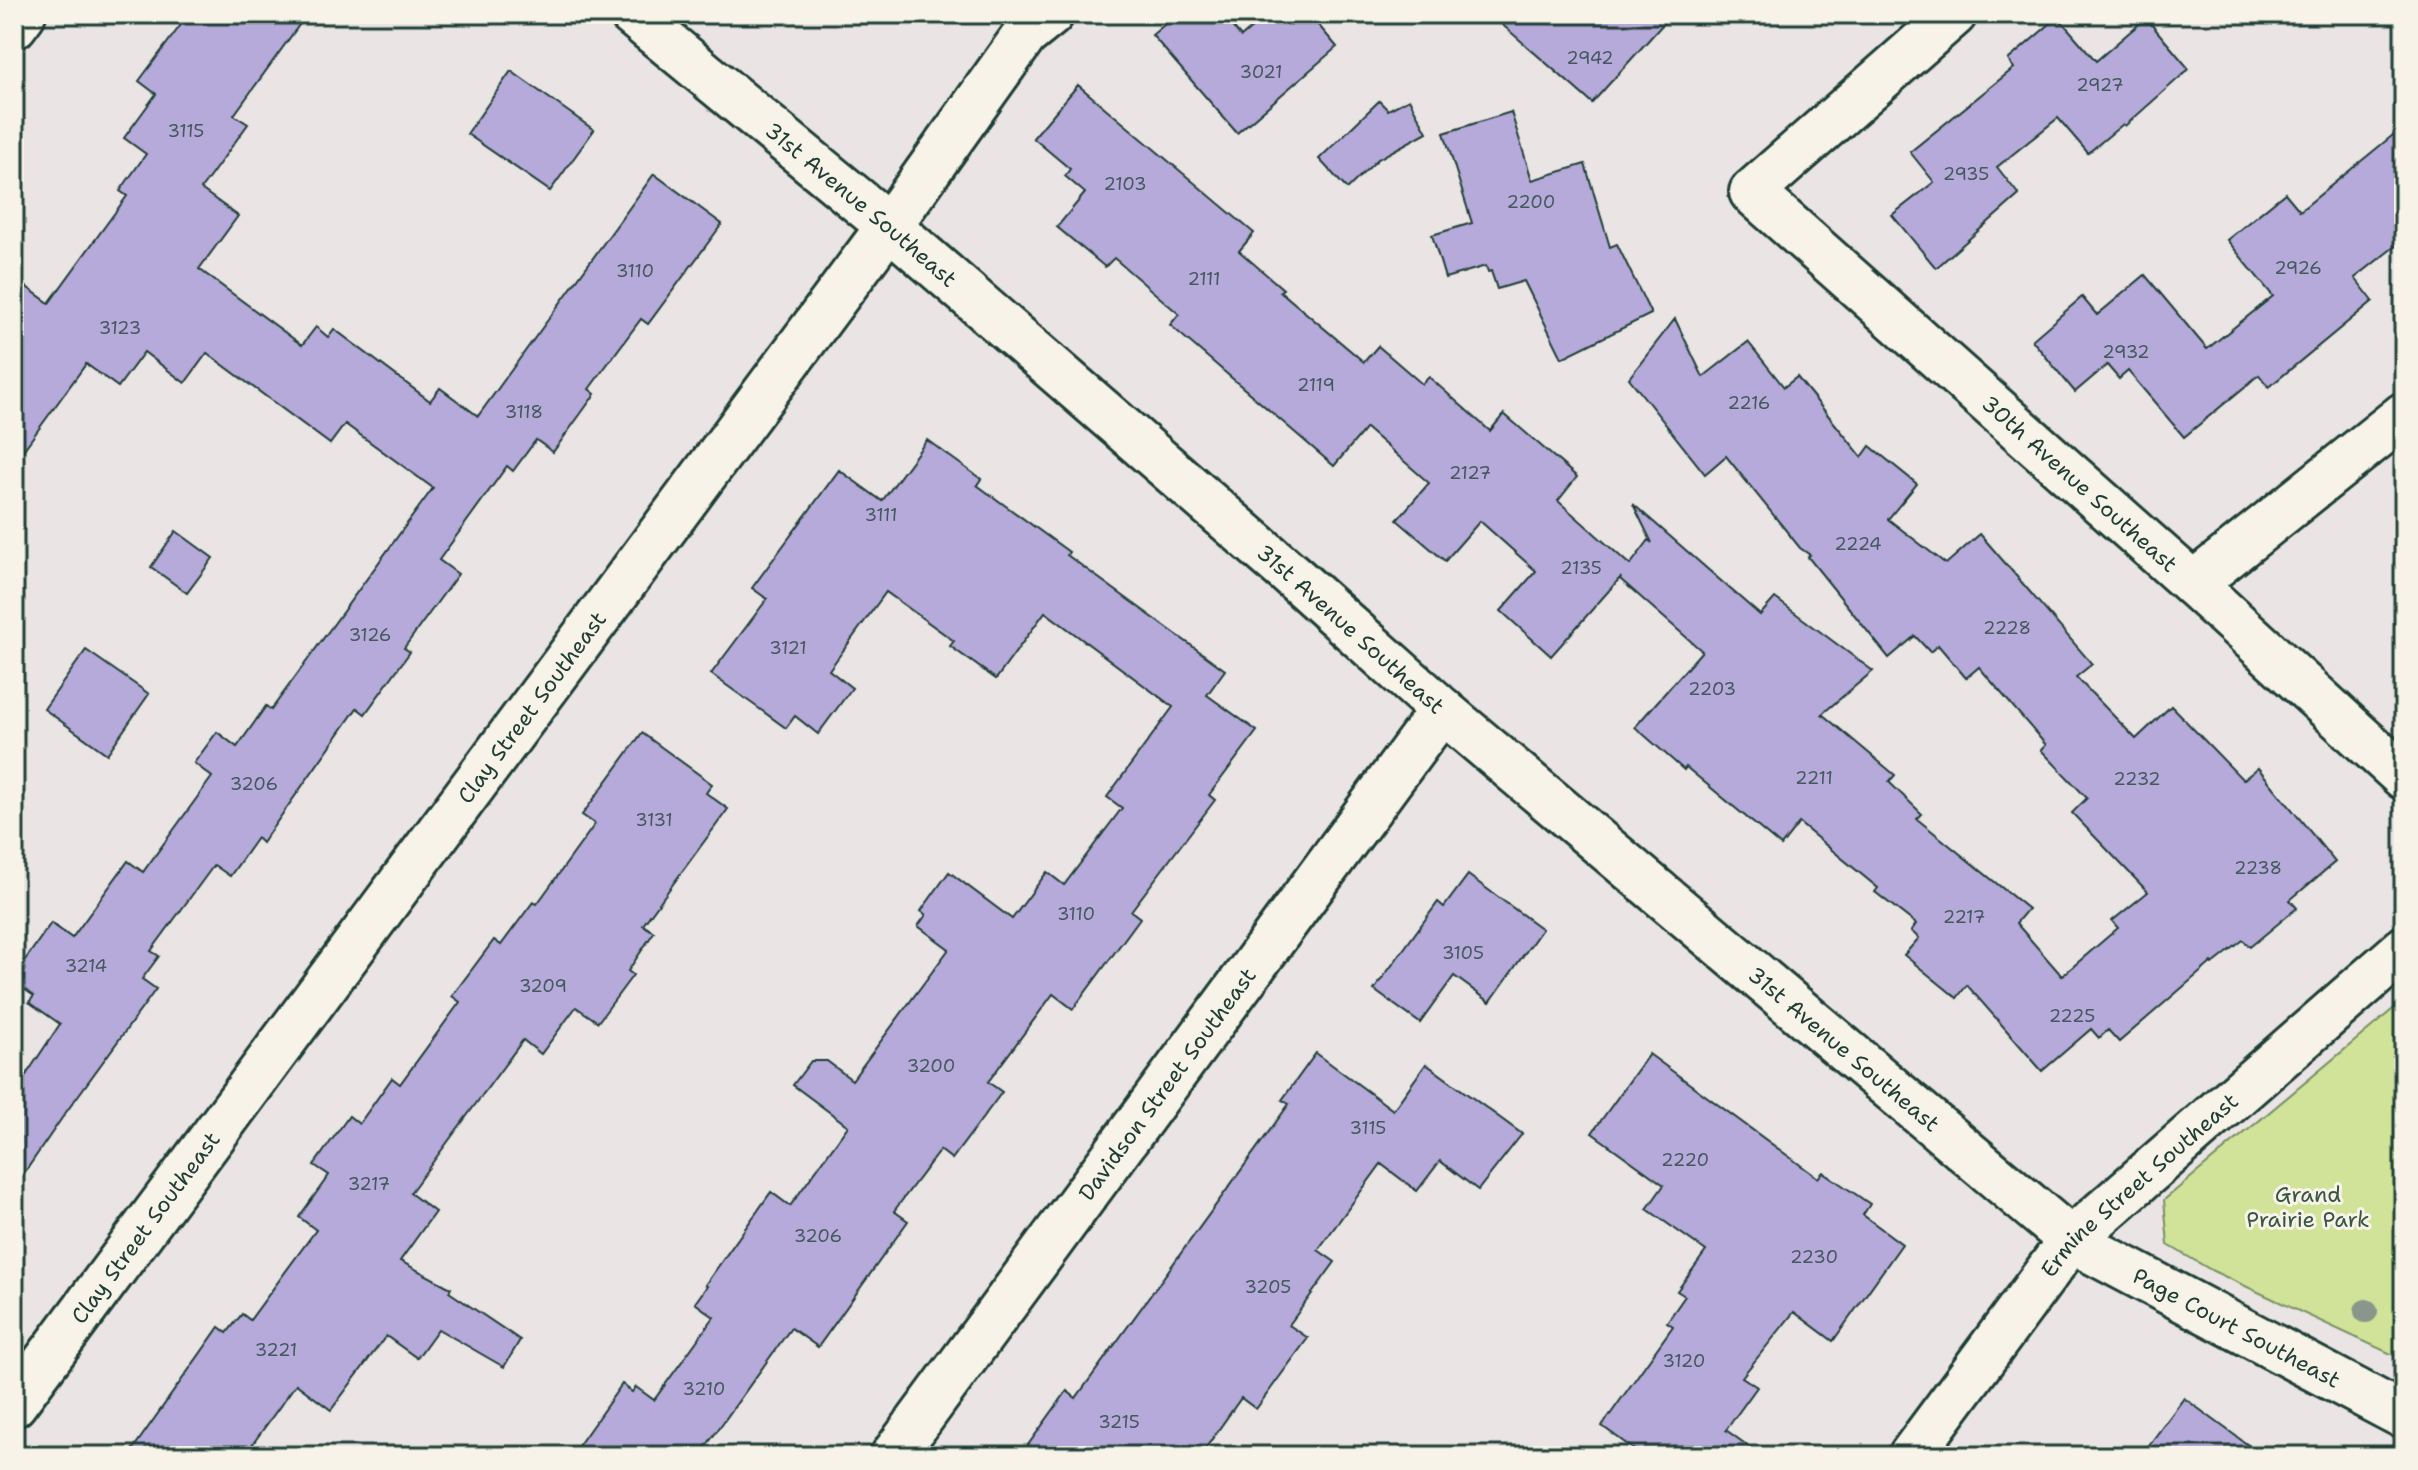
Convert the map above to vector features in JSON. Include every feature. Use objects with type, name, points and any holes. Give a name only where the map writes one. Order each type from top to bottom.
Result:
[{"type":"street","points":[[14,26],[23,14]]},
{"type":"street","name":"31st Avenue Southeast","points":[[632,14],[889,226],[1442,710],[2071,1240]]},
{"type":"street","name":"Clay Street Southeast","points":[[14,1404],[889,226],[1025,35],[1051,14]]},
{"type":"street","name":"30th Avenue Southeast","points":[[1954,14],[1752,192],[2193,584],[2404,777]]},
{"type":"street","points":[[2193,584],[2404,415]]},
{"type":"street","name":"Davidson Street Southeast","points":[[893,1456],[1442,710]]},
{"type":"street","name":"Ermine Street Southeast","points":[[1911,1456],[2071,1240],[2404,949]]},
{"type":"street","name":"Page Court Southeast","points":[[2071,1240],[2404,1416]]},
{"type":"green space","name":"Grand Prairie Park","points":[[2404,1000],[2404,1360],[2213,1271],[2168,1245],[2164,1200]]},
{"type":"building","points":[[189,14],[307,14],[234,115],[248,124],[201,189],[238,216],[199,269],[302,345],[316,327],[328,337],[334,329],[430,401],[440,388],[478,416],[654,174],[722,224],[648,324],[641,319],[589,389],[595,394],[553,452],[536,440],[513,471],[507,466],[439,560],[458,574],[404,648],[410,652],[365,714],[357,708],[262,843],[257,838],[230,876],[214,865],[151,951],[159,956],[142,979],[156,989],[14,1188],[14,1093],[60,1024],[29,1002],[34,996],[14,982],[14,976],[51,923],[72,938],[128,861],[143,872],[212,777],[194,763],[217,732],[237,747],[266,706],[271,710],[433,488],[345,424],[330,444],[207,353],[185,383],[144,352],[118,387],[86,364],[14,463],[14,278],[49,303],[127,196],[120,191],[146,154],[124,138],[156,94],[139,81]]},
{"type":"building","points":[[1177,14],[1222,14],[1241,37],[1268,14],[1309,14],[1337,47],[1237,133],[1152,35]]},
{"type":"building","points":[[1490,14],[1672,14],[1592,103]]},
{"type":"building","points":[[2058,17],[2096,61],[2146,18],[2189,69],[2125,126],[2123,124],[2088,153],[2058,118],[1997,167],[2019,195],[1936,268],[1892,215],[1934,182],[1910,152],[2014,68],[2008,60]]},
{"type":"building","points":[[511,71],[594,130],[550,191],[467,134]]},
{"type":"building","points":[[1078,85],[1254,233],[1239,251],[1283,289],[1280,291],[1364,362],[1378,346],[1422,384],[1429,377],[1490,431],[1504,414],[1577,477],[1558,501],[1630,565],[1649,540],[1652,543],[1633,504],[1760,615],[1775,598],[1873,671],[1822,714],[1895,775],[1889,782],[1922,814],[1917,819],[2028,909],[2016,923],[2062,976],[2118,928],[2112,921],[2148,892],[2072,813],[2087,798],[2041,750],[2046,745],[1979,667],[1966,678],[1938,645],[1930,652],[1915,636],[1889,658],[1808,557],[1810,555],[1800,548],[1726,456],[1705,474],[1629,378],[1675,319],[1703,377],[1748,342],[1784,387],[1797,377],[1862,457],[1870,446],[1917,484],[1888,519],[1946,564],[1980,534],[2092,664],[2076,677],[2136,739],[2171,706],[2243,780],[2258,768],[2335,862],[2290,900],[2297,908],[2250,947],[2243,940],[2212,962],[2119,1042],[2108,1030],[2099,1038],[2091,1029],[2042,1071],[1967,985],[1957,998],[1904,955],[1919,938],[1911,931],[1916,924],[1875,892],[1878,888],[1799,823],[1781,846],[1635,727],[1702,651],[1621,577],[1551,656],[1501,611],[1536,571],[1480,521],[1445,561],[1397,520],[1429,483],[1366,428],[1334,466],[1170,325],[1179,314],[1114,258],[1105,267],[1057,227],[1085,193],[1065,176],[1070,169],[1033,138]]},
{"type":"building","points":[[1409,99],[1427,132],[1378,159],[1347,189],[1319,159],[1379,101],[1388,110]]},
{"type":"building","points":[[1511,112],[1532,180],[1585,164],[1610,247],[1617,244],[1651,314],[1562,358],[1524,281],[1497,289],[1486,266],[1445,278],[1432,235],[1472,223],[1444,133]]},
{"type":"building","points":[[2404,126],[2404,239],[2355,278],[2373,301],[2269,387],[2259,375],[2184,437],[2128,371],[2119,379],[2107,365],[2075,392],[2032,340],[2082,297],[2097,315],[2145,275],[2207,349],[2273,296],[2227,240],[2285,193],[2300,211]]},
{"type":"building","points":[[927,440],[981,479],[977,485],[1069,552],[1067,555],[1225,670],[1207,695],[1257,731],[1209,795],[1215,800],[1131,911],[1140,918],[1073,1009],[1053,994],[988,1082],[1002,1092],[952,1159],[940,1150],[894,1211],[908,1221],[818,1347],[791,1328],[699,1456],[571,1456],[622,1384],[632,1392],[636,1387],[654,1400],[714,1317],[695,1303],[705,1285],[771,1192],[790,1206],[848,1126],[793,1085],[811,1061],[827,1061],[852,1080],[949,949],[918,926],[926,915],[921,911],[949,872],[1012,919],[1047,872],[1064,885],[1122,808],[1107,797],[1173,707],[1045,612],[996,679],[950,646],[954,641],[886,592],[829,670],[852,688],[818,734],[795,716],[786,728],[711,674],[767,599],[752,588],[839,470],[882,501]]},
{"type":"building","points":[[176,531],[213,558],[187,593],[151,567]]},
{"type":"building","points":[[86,650],[149,694],[107,754],[44,709]]},
{"type":"building","points":[[642,733],[712,784],[706,793],[728,809],[643,925],[654,932],[628,971],[633,975],[598,1022],[576,1007],[541,1054],[523,1040],[410,1193],[435,1212],[400,1261],[451,1288],[449,1292],[520,1340],[504,1367],[438,1329],[417,1358],[386,1336],[331,1410],[296,1384],[244,1456],[128,1456],[219,1327],[227,1333],[242,1314],[250,1320],[316,1230],[299,1217],[329,1175],[314,1165],[349,1116],[359,1124],[392,1078],[400,1084],[460,1002],[452,996],[494,940],[501,945],[533,902],[537,904],[595,824],[582,815]]},
{"type":"building","points":[[1468,875],[1542,929],[1490,1002],[1454,976],[1420,1023],[1374,990],[1438,902],[1444,907]]},
{"type":"building","points":[[1316,1053],[1393,1110],[1426,1064],[1522,1134],[1478,1190],[1440,1161],[1417,1191],[1381,1164],[1318,1250],[1335,1262],[1289,1325],[1308,1338],[1256,1409],[1241,1398],[1200,1456],[1020,1456],[1067,1391],[1076,1398],[1289,1104],[1282,1100]]},
{"type":"building","points":[[1649,1054],[1818,1178],[1823,1172],[1870,1204],[1863,1215],[1902,1244],[1833,1341],[1794,1312],[1742,1377],[1757,1387],[1726,1430],[1762,1456],[1643,1456],[1602,1426],[1673,1326],[1667,1322],[1685,1296],[1677,1291],[1706,1251],[1647,1209],[1664,1185],[1592,1133]]},
{"type":"building","points":[[2184,1398],[2263,1456],[2141,1456]]}]
